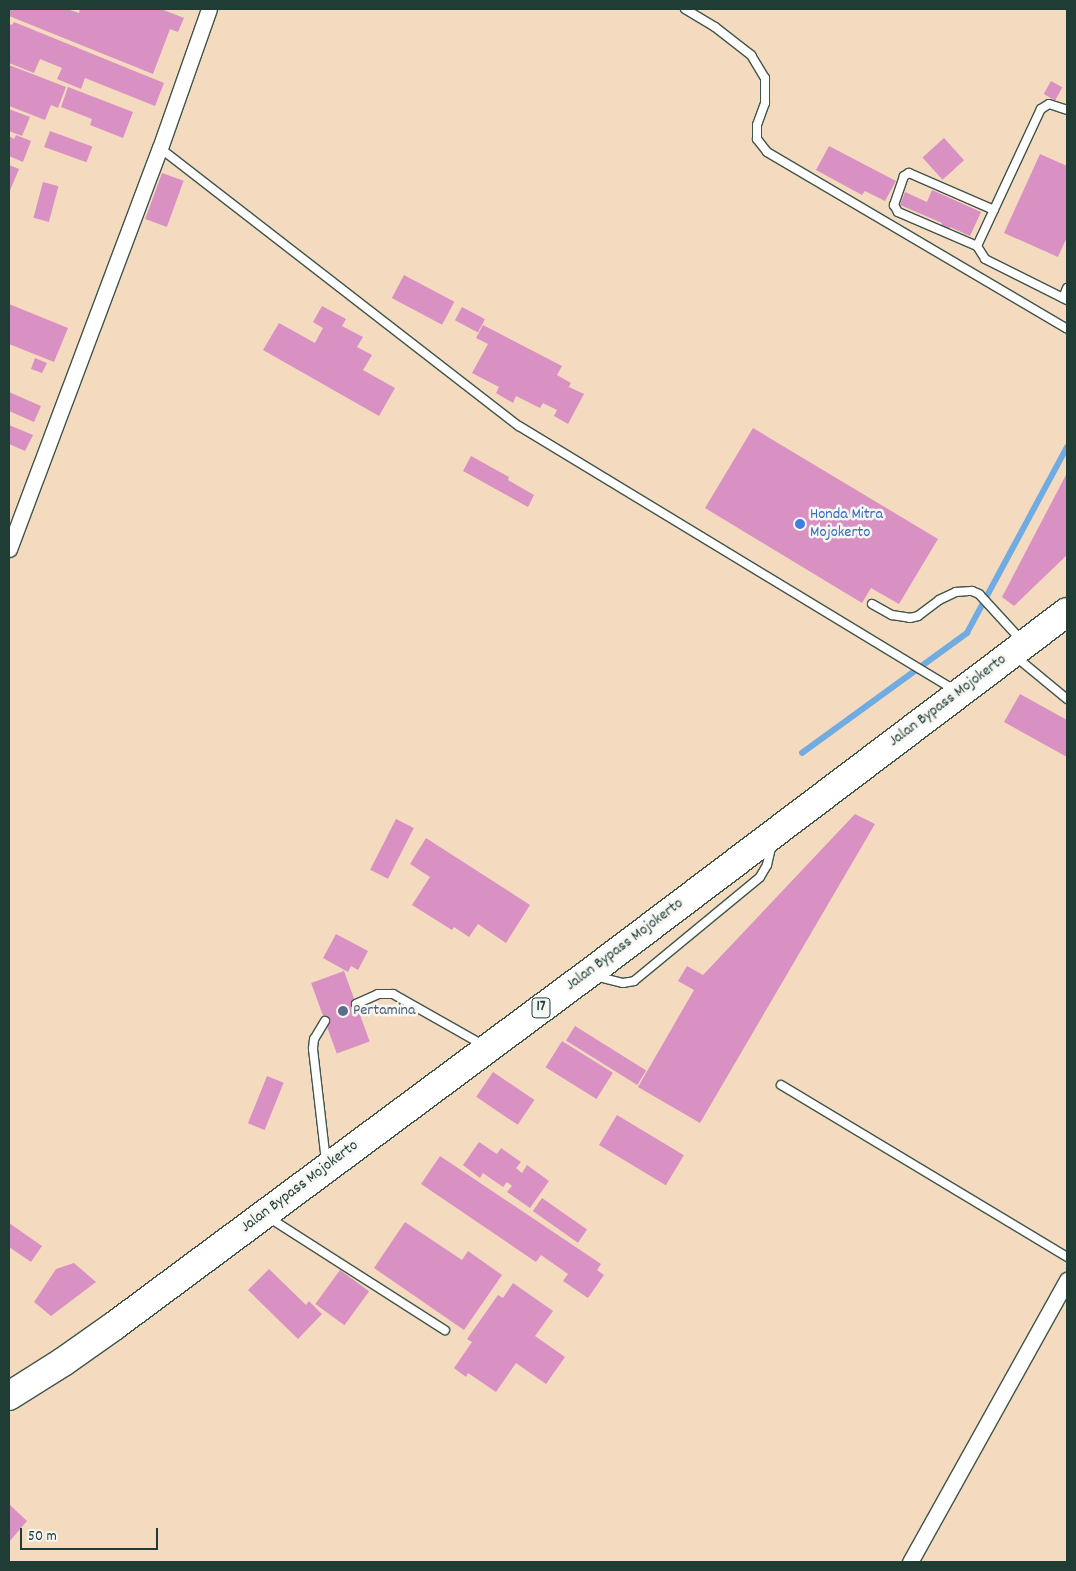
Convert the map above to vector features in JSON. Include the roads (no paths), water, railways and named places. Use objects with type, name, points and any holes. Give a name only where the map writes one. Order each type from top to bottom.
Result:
[{"type":"highway","name":"Jalan Bypass Mojokerto","points":[[9,1396],[92,1341],[264,1215],[327,1166],[588,974],[1067,612]]},
{"type":"street","points":[[9,550],[160,148],[209,9]]},
{"type":"street","points":[[910,1562],[1067,1280]]},
{"type":"lane","points":[[685,9],[715,27],[751,55],[766,78],[765,103],[757,125],[757,139],[767,152],[1067,329]]},
{"type":"lane","points":[[977,246],[1041,109],[1049,104],[1067,110]]},
{"type":"lane","points":[[160,148],[519,426],[958,693]]},
{"type":"lane","points":[[994,210],[909,173],[904,176],[894,205],[898,212],[977,246],[985,259],[1065,299],[1067,288]]},
{"type":"lane","points":[[872,604],[892,615],[910,618],[918,616],[939,600],[956,592],[972,591],[979,594],[995,610],[1018,649],[1067,699]]},
{"type":"lane","points":[[356,1004],[378,994],[392,994],[488,1047]]},
{"type":"lane","points":[[325,1021],[314,1039],[313,1049],[327,1166]]},
{"type":"lane","points":[[781,1085],[1067,1257]]},
{"type":"lane","points":[[264,1215],[445,1330]]},
{"type":"waterway","points":[[802,753],[967,633],[1067,447]]},
{"type":"place","name":"Honda Mitra Mojokerto","points":[[800,524]]},
{"type":"place","name":"Pertamina","points":[[343,1011]]}]
